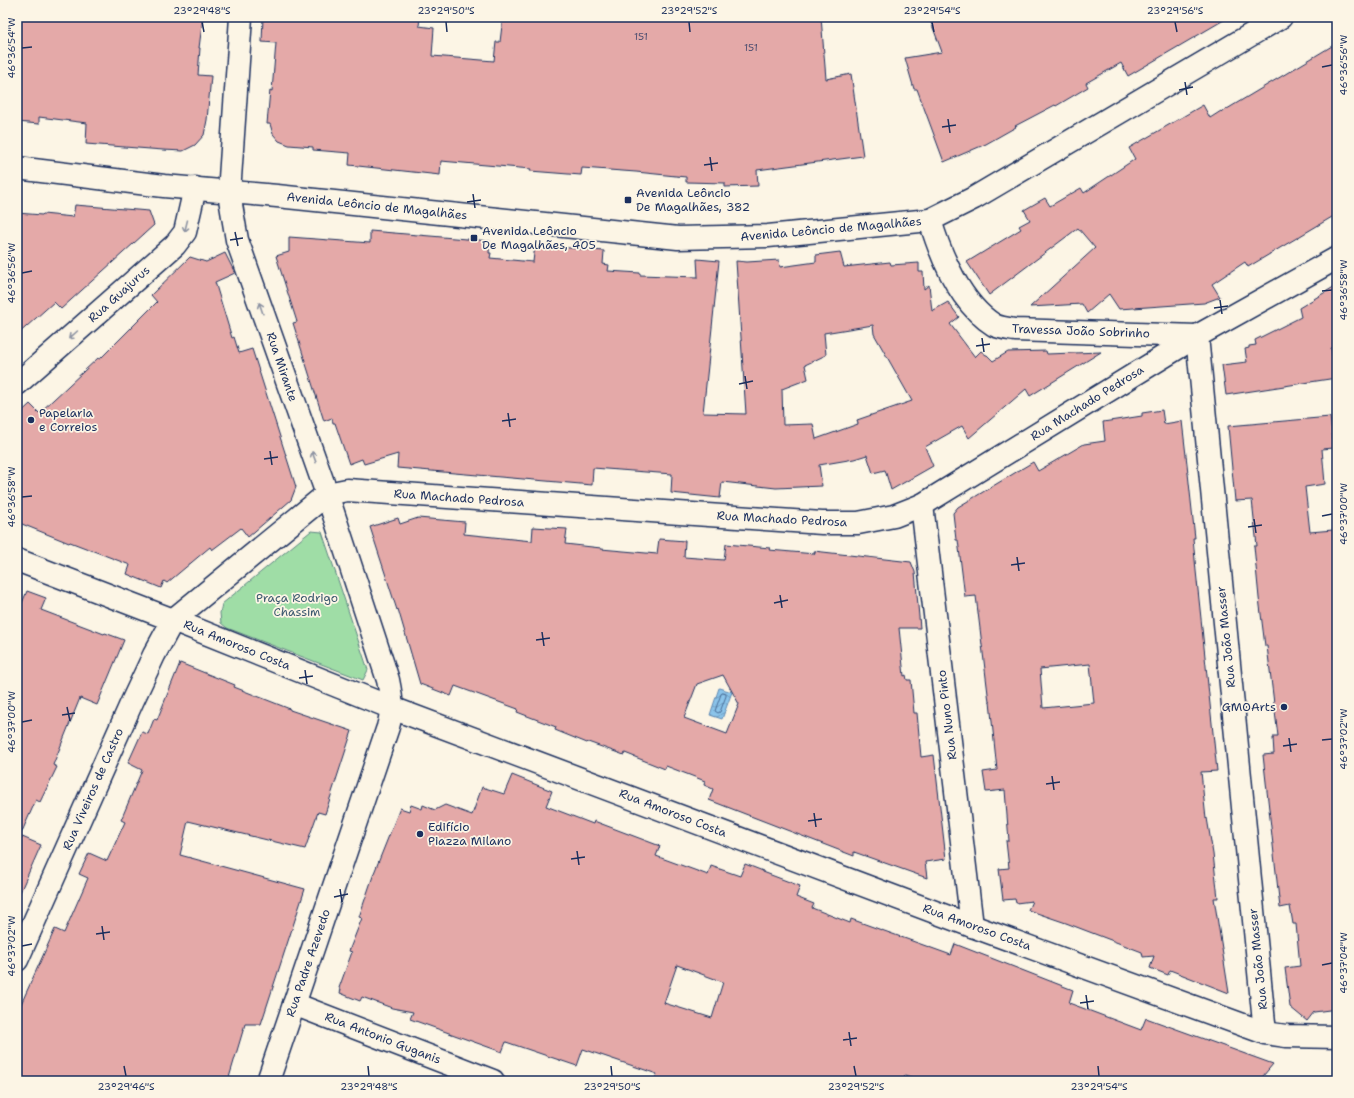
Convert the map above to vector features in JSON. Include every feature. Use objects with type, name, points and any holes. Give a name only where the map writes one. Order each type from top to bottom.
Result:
[{"type":"street","name":"Rua Mirante","points":[[242,17],[228,193],[237,240],[327,494],[388,680],[392,708]]},
{"type":"street","name":"Avenida Leôncio de Magalhães","points":[[17,168],[228,193],[277,196],[678,238],[768,236],[930,220],[974,198],[1281,17]]},
{"type":"street","name":"Rua Guajurus","points":[[17,384],[175,245],[185,232],[195,188]]},
{"type":"street","name":"Travessa João Sobrinho","points":[[930,220],[937,244],[962,293],[980,314],[996,326],[1015,330],[1197,336]]},
{"type":"street","name":"Rua Machado Pedrosa","points":[[327,494],[347,490],[822,523],[858,523],[894,516],[922,505],[1197,336],[1337,258]]},
{"type":"street","name":"Rua João Masser","points":[[1197,336],[1265,1034]]},
{"type":"street","points":[[173,620],[327,494]]},
{"type":"street","name":"Rua Nuno Pinto","points":[[922,505],[972,926]]},
{"type":"street","name":"Rua Amoroso Costa","points":[[17,560],[173,620],[392,708],[972,926],[1265,1034],[1337,1037]]},
{"type":"street","name":"Rua Viveiros de Castro","points":[[17,960],[132,702],[154,655],[173,620]]},
{"type":"street","name":"Rua Padre Azevedo","points":[[268,1081],[388,727],[392,708]]},
{"type":"street","name":"Rua Antonio Guganis","points":[[294,1004],[493,1081]]},
{"type":"green space","name":"Praça Rodrigo Chassim","points":[[311,531],[322,532],[368,670],[363,680],[227,628],[221,623],[220,613],[222,604]]},
{"type":"water","points":[[719,688],[732,692],[722,719],[710,715]]},
{"type":"building","points":[[17,17],[203,17],[199,48],[198,75],[211,76],[207,120],[204,135],[195,145],[183,151],[163,150],[86,144],[87,123],[39,117],[39,124],[17,122]]},
{"type":"building","points":[[263,17],[420,17],[419,26],[434,28],[432,56],[494,61],[496,42],[500,42],[503,17],[821,17],[826,79],[851,74],[863,156],[757,170],[758,186],[725,187],[725,183],[686,182],[686,177],[582,168],[581,175],[441,161],[440,175],[349,165],[350,153],[313,150],[313,147],[289,145],[279,141],[273,134],[270,124],[267,124],[270,90],[272,91],[276,43],[262,42]]},
{"type":"building","points":[[929,17],[1229,17],[1128,76],[1121,63],[1086,83],[1088,87],[1056,106],[1055,105],[1015,126],[1016,127],[986,144],[944,162],[917,89],[914,89],[905,58],[942,52]]},
{"type":"building","points":[[1337,43],[1337,214],[1248,267],[1245,262],[1212,284],[1220,297],[1204,303],[1119,309],[1109,294],[1087,313],[1082,304],[1030,307],[1095,248],[1078,228],[989,295],[967,262],[1021,229],[1019,226],[1030,220],[1024,210],[1045,198],[1050,206],[1081,188],[1084,193],[1135,159],[1129,148],[1203,105],[1210,118],[1221,111],[1222,112]]},
{"type":"building","points":[[75,205],[149,211],[154,225],[61,309],[54,302],[17,335],[17,213],[73,217]]},
{"type":"building","points":[[370,231],[490,241],[490,258],[533,262],[535,245],[604,251],[603,264],[609,265],[608,271],[640,273],[640,275],[698,277],[697,259],[719,261],[703,413],[746,414],[736,261],[747,262],[779,260],[780,267],[816,262],[816,255],[840,252],[844,267],[890,262],[891,265],[919,263],[919,272],[923,272],[924,289],[929,285],[932,311],[948,302],[959,317],[950,324],[975,357],[981,351],[993,361],[1008,352],[1046,351],[1047,354],[1101,352],[1030,396],[1026,389],[969,438],[962,426],[925,447],[933,466],[891,490],[885,470],[873,473],[867,455],[854,459],[819,465],[822,486],[776,488],[722,482],[720,498],[671,493],[672,474],[593,468],[592,485],[397,468],[398,454],[364,464],[362,459],[349,464],[335,423],[333,423],[332,418],[324,421],[293,323],[297,322],[276,256],[289,252],[289,237],[370,243]],"holes":[[[873,325],[874,334],[912,401],[857,420],[858,424],[816,439],[813,424],[783,425],[782,389],[808,379],[805,365],[826,355],[824,333]]]},
{"type":"building","points":[[225,253],[235,273],[215,282],[232,338],[234,337],[239,353],[252,349],[296,487],[291,500],[248,537],[241,528],[212,550],[210,547],[167,583],[164,581],[161,588],[127,574],[130,565],[17,522],[17,416],[30,404],[39,413],[98,358],[100,359],[157,302],[151,295],[190,257],[206,262]]},
{"type":"building","points":[[1337,285],[1337,347],[1331,348],[1336,378],[1226,395],[1222,365],[1247,362],[1245,349],[1249,348],[1249,346],[1256,345],[1255,340],[1301,317],[1299,308]]},
{"type":"building","points":[[1162,410],[1164,424],[1182,421],[1195,538],[1193,538],[1196,571],[1217,771],[1201,772],[1206,819],[1207,818],[1213,854],[1218,898],[1214,898],[1229,993],[1170,970],[1168,975],[1150,968],[1154,956],[1143,957],[1142,952],[1028,910],[1032,901],[1016,903],[1015,899],[1003,900],[999,869],[1009,868],[1006,841],[1009,841],[1005,790],[986,792],[983,772],[997,770],[990,702],[976,596],[965,597],[953,513],[958,507],[1033,462],[1038,471],[1084,444],[1105,441],[1103,422],[1142,416],[1142,413]],"holes":[[[1090,664],[1094,703],[1043,708],[1040,669]]]},
{"type":"building","points":[[1330,417],[1334,448],[1322,449],[1325,484],[1305,487],[1310,532],[1333,530],[1337,556],[1337,1009],[1314,1012],[1307,1021],[1290,1007],[1285,968],[1300,966],[1296,924],[1293,924],[1290,906],[1280,908],[1263,755],[1274,754],[1273,738],[1274,736],[1278,736],[1267,646],[1265,646],[1259,598],[1254,546],[1257,546],[1252,500],[1235,501],[1228,426]]},
{"type":"building","points":[[398,518],[400,524],[418,518],[465,522],[464,534],[532,541],[533,527],[567,529],[565,544],[657,554],[659,539],[685,541],[684,557],[724,560],[726,544],[770,548],[769,550],[815,554],[814,551],[911,562],[915,572],[920,628],[899,628],[904,676],[906,675],[907,680],[911,680],[914,713],[917,713],[921,757],[934,755],[946,859],[925,862],[927,878],[854,852],[854,856],[709,800],[713,789],[704,785],[705,781],[666,766],[665,769],[625,753],[624,755],[588,742],[587,743],[555,730],[556,727],[517,712],[518,709],[455,686],[451,696],[420,684],[398,609],[397,610],[370,527]],"holes":[[[723,675],[739,704],[727,734],[684,718],[697,684]]]},
{"type":"building","points":[[27,591],[46,598],[41,610],[124,640],[97,705],[80,698],[53,765],[57,767],[40,802],[36,800],[20,836],[41,845],[17,899],[17,601],[22,603]]},
{"type":"building","points":[[180,663],[235,685],[234,687],[290,710],[352,731],[325,814],[318,812],[305,849],[188,821],[180,855],[305,889],[261,1024],[245,1024],[228,1081],[17,1081],[17,1013],[55,929],[64,933],[88,878],[79,874],[89,853],[107,861],[125,822],[121,820],[142,770],[128,763],[142,732],[148,734],[154,719],[157,720]]},
{"type":"building","points":[[512,775],[552,791],[546,806],[593,824],[594,821],[660,846],[656,856],[708,875],[711,866],[740,876],[745,864],[800,886],[796,897],[814,904],[812,908],[850,923],[851,919],[951,955],[955,944],[1073,990],[1069,1003],[1141,1030],[1146,1018],[1273,1064],[1259,1081],[923,1081],[905,1075],[903,1081],[654,1081],[657,1074],[583,1049],[577,1066],[506,1042],[502,1052],[410,1019],[413,1012],[392,1008],[362,997],[360,1001],[340,993],[341,989],[339,988],[352,952],[349,951],[362,918],[359,917],[374,873],[400,808],[409,811],[411,805],[422,809],[423,805],[435,810],[445,805],[472,815],[482,787],[504,794]],"holes":[[[677,965],[723,982],[712,1018],[664,1003]]]},
{"type":"place","name":"Avenida Leôncio De Magalhães, 382","points":[[628,200]]},
{"type":"place","name":"Avenida Leôncio De Magalhães, 405","points":[[474,238]]},
{"type":"place","name":"Papelaria e Correios","points":[[31,420]]},
{"type":"place","name":"GMOArts","points":[[1284,707]]},
{"type":"place","name":"Edifício Piazza Milano","points":[[420,834]]}]
